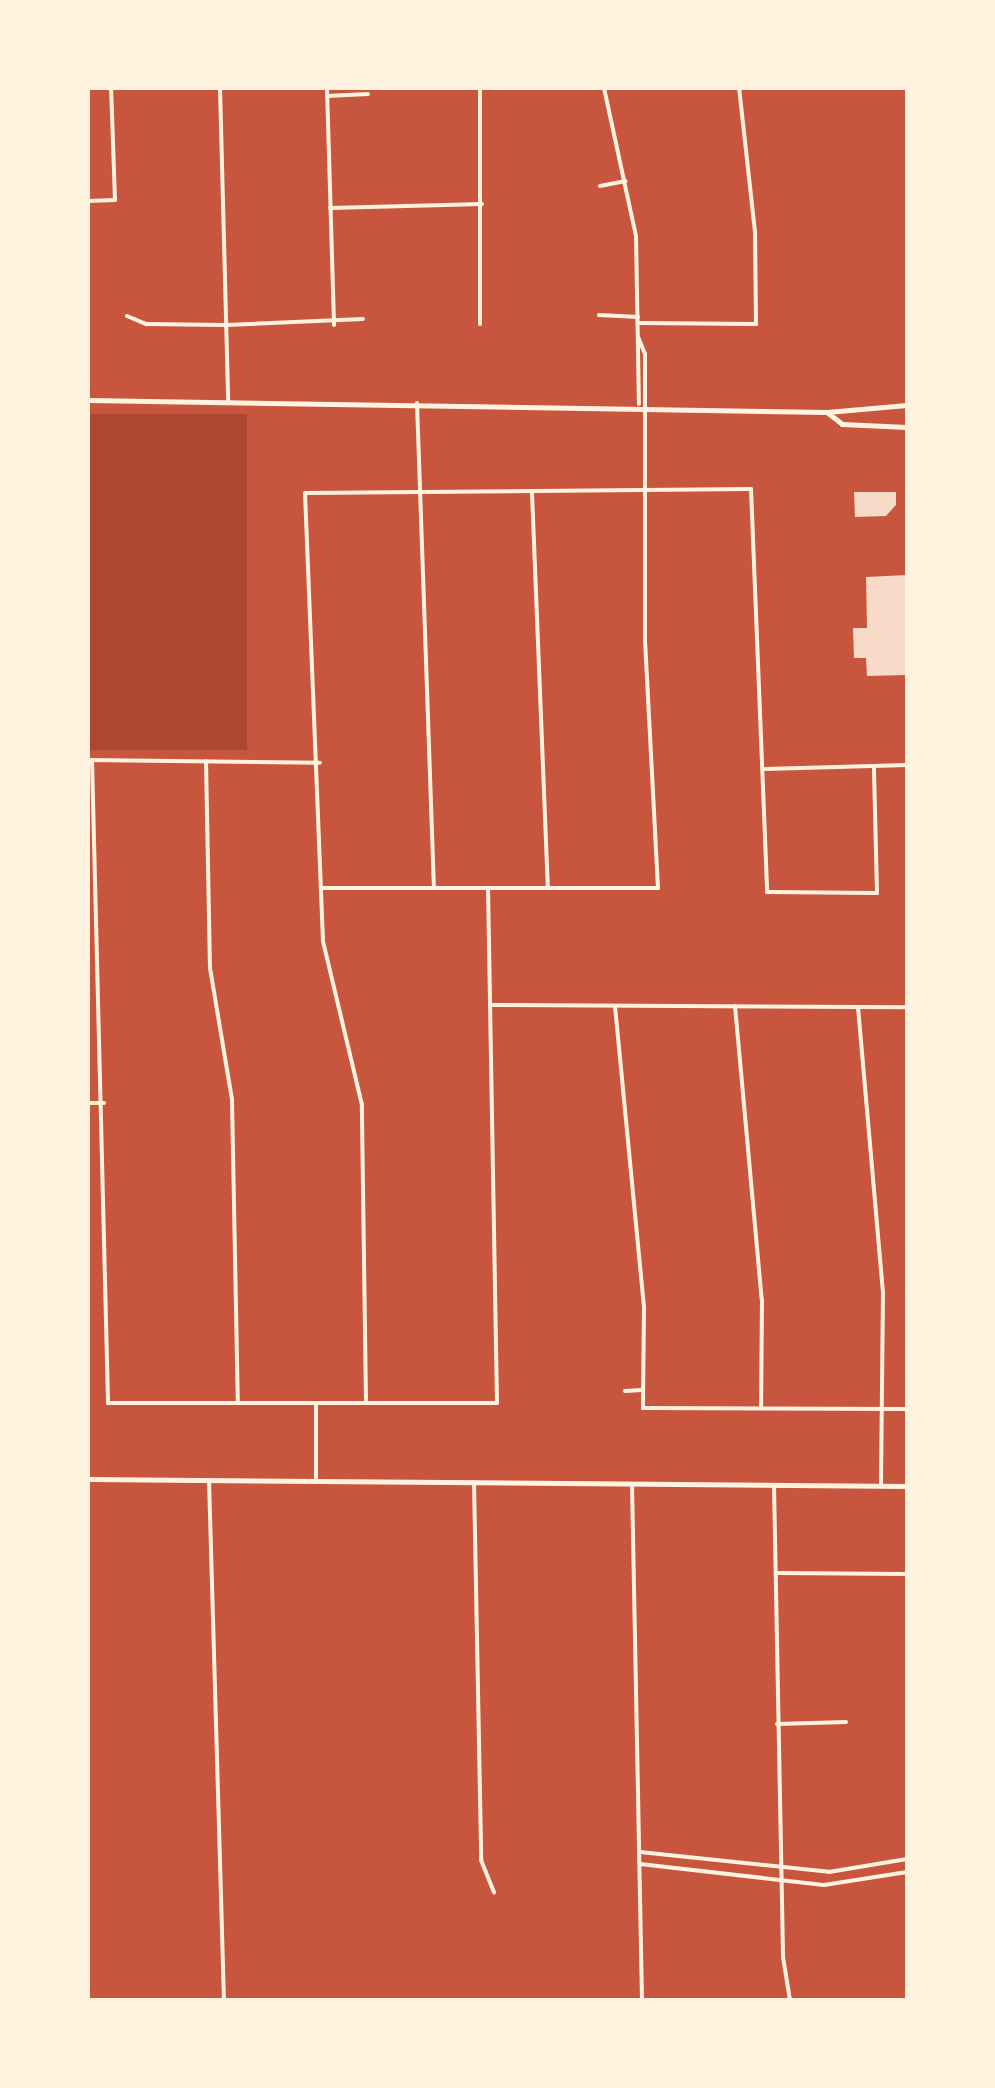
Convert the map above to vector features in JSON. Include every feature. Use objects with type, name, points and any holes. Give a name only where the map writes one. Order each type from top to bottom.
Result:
[{"type":"main road","points":[[88,400],[640,406],[827,412],[907,405]]},
{"type":"main road","points":[[827,412],[842,424],[907,427]]},
{"type":"main road","points":[[88,1479],[907,1486]]},
{"type":"street","points":[[88,201],[115,200],[111,88]]},
{"type":"street","points":[[220,88],[228,401]]},
{"type":"street","points":[[327,88],[334,325]]},
{"type":"street","points":[[480,88],[480,324]]},
{"type":"street","points":[[322,888],[658,888],[638,320],[626,181],[604,88]]},
{"type":"street","points":[[599,315],[638,320],[756,324],[755,232],[739,88]]},
{"type":"street","points":[[327,96],[368,94]]},
{"type":"street","points":[[600,186],[626,181]]},
{"type":"street","points":[[330,208],[482,204]]},
{"type":"street","points":[[127,316],[146,324],[334,325],[363,319]]},
{"type":"street","points":[[638,337],[645,354],[640,406]]},
{"type":"street","points":[[417,403],[434,888]]},
{"type":"street","points":[[366,1403],[359,1070],[329,986],[305,493],[751,489],[765,769],[767,892],[877,893],[874,766]]},
{"type":"street","points":[[532,493],[548,888]]},
{"type":"street","points":[[320,763],[90,760],[104,1103],[108,1403],[497,1403],[488,888]]},
{"type":"street","points":[[206,761],[210,968],[232,1100],[238,1403]]},
{"type":"street","points":[[765,769],[907,765]]},
{"type":"street","points":[[490,1005],[907,1007]]},
{"type":"street","points":[[615,1006],[644,1307],[643,1408],[907,1409]]},
{"type":"street","points":[[735,1006],[762,1300],[761,1408]]},
{"type":"street","points":[[858,1007],[883,1292],[881,1486]]},
{"type":"street","points":[[88,1103],[104,1103]]},
{"type":"street","points":[[625,1391],[643,1390]]},
{"type":"street","points":[[316,1403],[316,1481]]},
{"type":"street","points":[[209,1480],[224,2000]]},
{"type":"street","points":[[474,1482],[481,1860],[494,1892]]},
{"type":"street","points":[[632,1484],[642,2000]]},
{"type":"street","points":[[774,1485],[780,1880],[790,2000]]},
{"type":"street","points":[[776,1573],[907,1574]]},
{"type":"street","points":[[777,1724],[846,1722]]},
{"type":"street","points":[[640,1852],[780,1867],[883,1866],[907,1859]]},
{"type":"street","points":[[640,1864],[840,1885],[907,1872]]},
{"type":"street","points":[[883,1866],[886,1878]]},
{"type":"shaded area","points":[[88,414],[247,414],[247,750],[88,750]]},
{"type":"building","points":[[854,492],[896,492],[896,505],[886,516],[855,517]]},
{"type":"building","points":[[907,575],[907,675],[867,676],[866,658],[854,658],[853,628],[867,628],[866,577]]}]
